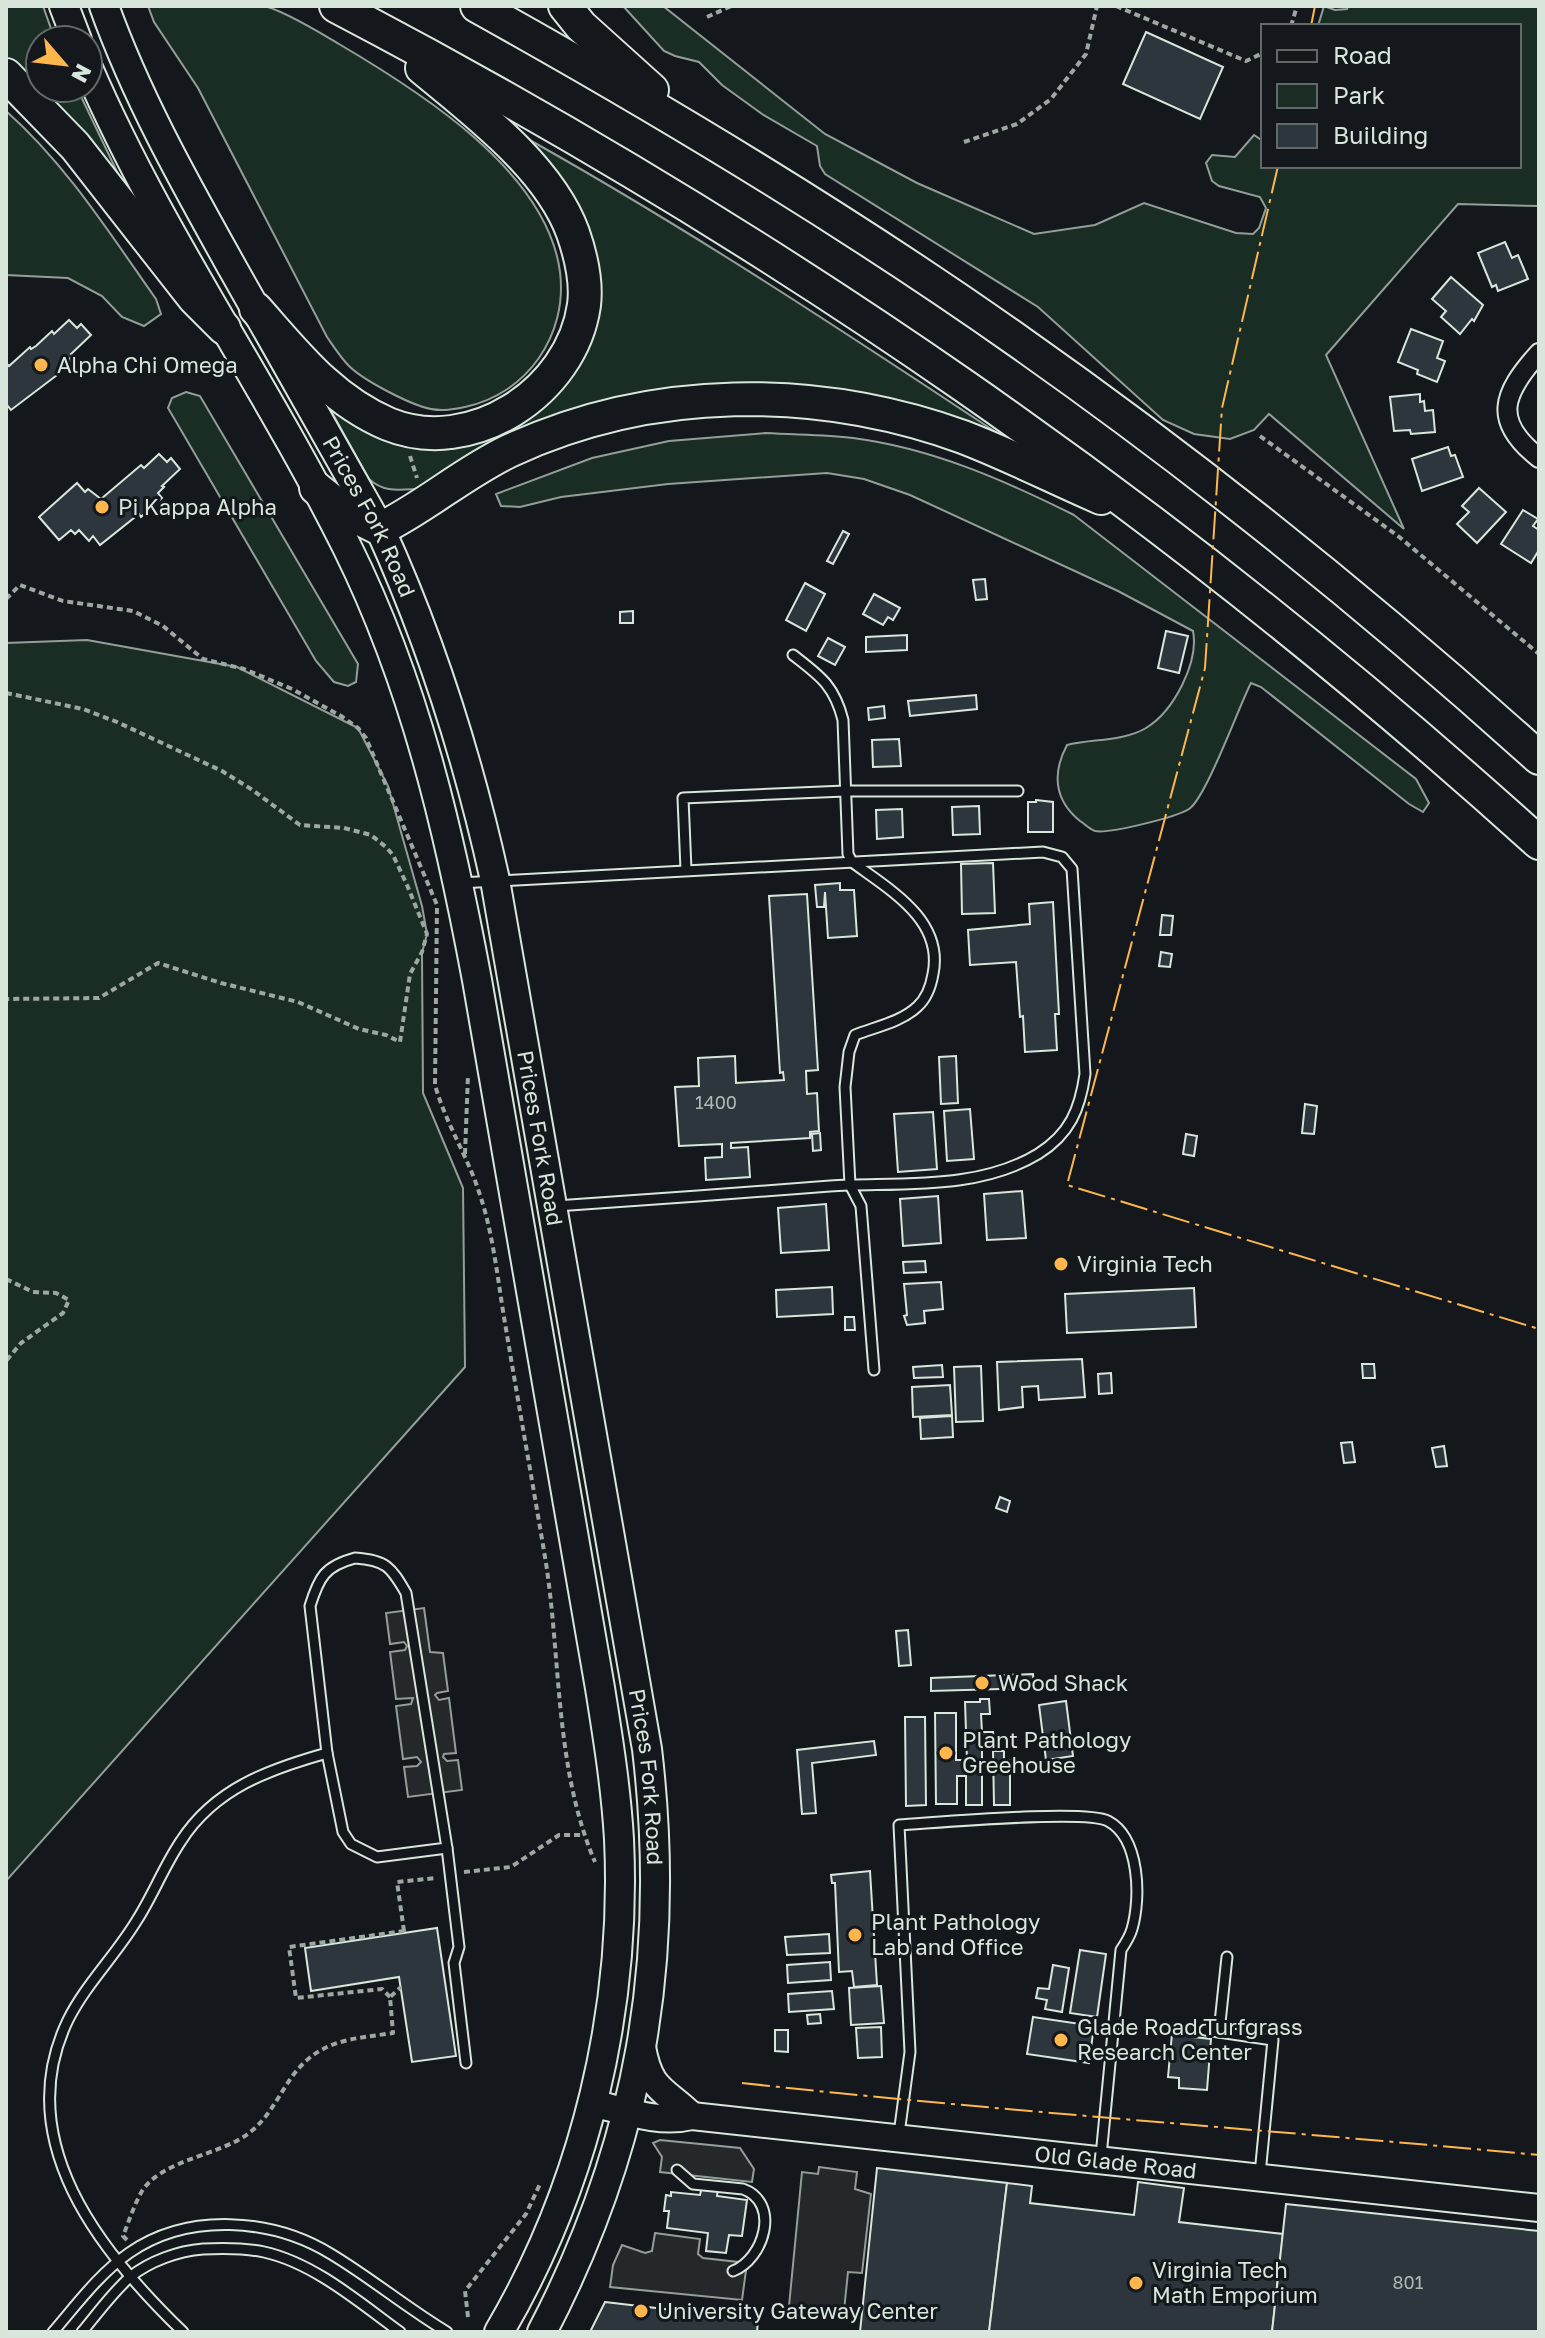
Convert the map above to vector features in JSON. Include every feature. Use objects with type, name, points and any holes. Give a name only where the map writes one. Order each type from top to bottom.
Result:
[{"type":"highway","points":[[336,6],[625,165],[795,271],[991,403],[1152,520],[1353,680],[1539,843]]},
{"type":"highway","points":[[477,6],[698,133],[978,314],[1144,432],[1342,588],[1539,758]]},
{"type":"highway","points":[[565,6],[581,26],[698,133]]},
{"type":"highway","points":[[256,309],[309,369],[336,394],[390,425],[420,432],[451,433],[482,426],[511,412],[537,392],[562,364],[576,337],[584,304],[584,271],[572,231],[554,198],[529,165],[472,109],[368,23]]},
{"type":"highway","points":[[6,75],[75,146],[194,298],[224,328]]},
{"type":"highway","points":[[316,488],[346,512],[380,529],[406,516],[467,472],[561,430],[601,417],[660,405],[760,399],[834,404],[915,421],[1003,453],[1152,520]]},
{"type":"main road","name":"Prices Fork Road","points":[[104,6],[150,115],[380,529],[426,636],[449,704],[477,799],[495,880],[647,1749],[652,1790],[656,1900],[653,1970],[642,2047],[628,2112],[598,2209],[542,2332]]},
{"type":"main road","name":"Prices Fork Road","points":[[104,101],[139,174],[347,548],[398,665],[428,758],[459,883],[595,1657],[614,1777],[619,1850],[617,1953],[604,2055],[565,2192],[527,2281],[499,2332]]},
{"type":"street","points":[[1539,353],[1514,387],[1507,409],[1515,436],[1539,458]]},
{"type":"street","points":[[642,2047],[655,2087],[692,2116]]},
{"type":"street","name":"Old Glade Road","points":[[592,2103],[658,2118],[692,2116],[1539,2208]]},
{"type":"lane","points":[[793,655],[826,681],[837,699],[843,720],[848,854],[852,862],[918,914],[933,939],[936,961],[930,987],[919,1006],[902,1017],[855,1035],[849,1052],[845,1087],[850,1185],[861,1206],[874,1370]]},
{"type":"lane","points":[[686,870],[683,798],[845,791],[1018,791]]},
{"type":"lane","points":[[459,883],[1043,852],[1062,857],[1072,869],[1085,1074],[1081,1103],[1068,1127],[1039,1153],[994,1174],[926,1183],[850,1185],[553,1206]]},
{"type":"lane","points":[[447,1848],[377,1857],[351,1844],[340,1823],[327,1753],[310,1606],[324,1574],[336,1563],[355,1558],[375,1559],[393,1570],[406,1593],[447,1848],[459,1947],[454,1963],[466,2063]]},
{"type":"lane","points":[[183,2332],[142,2292],[86,2216],[69,2185],[53,2137],[50,2115],[53,2068],[68,2021],[79,2000],[125,1940],[182,1839],[200,1816],[251,1777],[327,1753]]},
{"type":"lane","points":[[898,2139],[910,2052],[899,1825],[1071,1816],[1107,1820],[1122,1834],[1134,1858],[1138,1892],[1132,1930],[1121,1950],[1101,2160]]},
{"type":"lane","points":[[1219,2032],[1227,1957]]},
{"type":"lane","points":[[1205,2030],[1273,2040],[1260,2177]]},
{"type":"lane","points":[[677,2170],[693,2184],[743,2189],[762,2203],[760,2245],[750,2261],[733,2271]]},
{"type":"lane","points":[[53,2332],[99,2279],[137,2248],[160,2237],[210,2225],[273,2229],[307,2241],[332,2254],[405,2307],[447,2332]]},
{"type":"lane","points":[[82,2332],[131,2277],[149,2265],[194,2250],[222,2248],[264,2252],[290,2260],[400,2332]]},
{"type":"path","points":[[707,17],[731,6]]},
{"type":"path","points":[[964,142],[1017,124],[1051,99],[1086,54],[1097,6]]},
{"type":"path","points":[[1116,6],[1246,61],[1261,54]]},
{"type":"path","points":[[1260,436],[1398,536],[1539,654]]},
{"type":"path","points":[[409,451],[420,487]]},
{"type":"path","points":[[6,599],[20,585],[63,601],[133,611],[163,626],[203,659],[244,669],[292,689],[358,728],[366,738],[437,905],[435,1085],[480,1193],[494,1257],[554,1617],[560,1704],[584,1835],[599,1872]]},
{"type":"path","points":[[6,693],[83,709],[117,722],[222,771],[300,825],[344,828],[371,835],[393,855],[427,934],[422,952],[410,974],[400,1042],[386,1035],[359,1029],[298,1002],[158,963],[99,998],[6,999]]},
{"type":"path","points":[[465,1157],[468,1071]]},
{"type":"path","points":[[6,1279],[33,1292],[56,1293],[69,1300],[63,1313],[21,1343],[6,1361]]},
{"type":"path","points":[[137,2248],[123,2236],[137,2201],[153,2178],[228,2147],[251,2132],[270,2113],[295,2074],[323,2048],[350,2038],[393,2033],[390,1997],[382,1989],[296,1998],[289,1947],[404,1932],[397,1882],[427,1881],[450,1874],[511,1867],[559,1835],[584,1835]]},
{"type":"path","points":[[390,1997],[401,1987]]},
{"type":"path","points":[[468,2317],[465,2291],[526,2214],[541,2182]]},
{"type":"green space","points":[[254,5],[280,12],[371,63],[441,110],[475,138],[531,200],[550,235],[560,272],[561,295],[550,339],[524,375],[487,400],[439,410],[395,395],[349,366],[327,337],[198,88],[154,22],[148,6]]},
{"type":"green space","points":[[6,6],[43,6],[49,24],[24,24],[24,81],[6,61]]},
{"type":"green space","points":[[623,6],[663,6],[825,134],[917,183],[1034,234],[1095,225],[1144,203],[1236,233],[1253,234],[1259,228],[1266,208],[1260,197],[1219,186],[1212,181],[1206,163],[1212,155],[1235,157],[1254,135],[1261,140],[1261,168],[1521,168],[1521,24],[1319,24],[1324,6],[1335,10],[1347,9],[1348,6],[1539,6],[1539,206],[1458,204],[1326,355],[1404,529],[1269,414],[1254,430],[1230,439],[1194,434],[1163,420],[1038,307],[825,174],[820,166],[817,146],[762,114],[722,85],[699,62],[664,51]]},
{"type":"green space","points":[[44,104],[85,104],[131,201]]},
{"type":"green space","points":[[6,111],[68,177],[156,299],[161,314],[144,326],[122,317],[102,296],[68,278],[6,275]]},
{"type":"green space","points":[[510,129],[708,246],[1029,454],[762,388],[415,489],[390,489],[374,483],[315,382],[331,397],[484,438],[594,303]]},
{"type":"green space","points":[[186,392],[200,396],[358,664],[356,682],[348,686],[334,682],[316,661],[168,408],[172,398]]},
{"type":"green space","points":[[766,433],[842,437],[911,449],[994,478],[1074,515],[1416,779],[1429,803],[1423,812],[1409,804],[1261,687],[1251,683],[1213,770],[1189,809],[1143,824],[1095,831],[1071,813],[1061,795],[1058,776],[1062,755],[1067,745],[1118,738],[1138,732],[1156,720],[1175,698],[1188,671],[1194,643],[1193,631],[1118,591],[910,495],[864,479],[827,473],[668,484],[561,497],[520,507],[501,506],[496,494],[592,458],[669,441]]},
{"type":"green space","points":[[87,640],[237,667],[358,728],[388,786],[427,934],[422,953],[423,1093],[463,1188],[465,1367],[6,1881],[6,643]]},
{"type":"shaded area","points":[[424,1608],[430,1652],[443,1653],[448,1691],[435,1695],[439,1700],[449,1698],[456,1753],[444,1754],[443,1757],[447,1761],[458,1760],[462,1790],[408,1797],[404,1767],[417,1766],[421,1762],[417,1757],[403,1759],[396,1706],[411,1704],[413,1698],[396,1699],[390,1652],[405,1650],[407,1646],[404,1642],[390,1644],[386,1613]]},
{"type":"shaded area","points":[[660,2140],[740,2148],[754,2169],[752,2182],[660,2172],[662,2157],[653,2143]]},
{"type":"shaded area","points":[[819,2167],[857,2172],[855,2189],[871,2194],[862,2273],[848,2272],[844,2311],[789,2306],[802,2172],[818,2174]]},
{"type":"shaded area","points":[[655,2233],[700,2239],[698,2254],[703,2258],[747,2263],[742,2300],[610,2287],[613,2265],[622,2245],[645,2253],[652,2251]]},
{"type":"building","points":[[1146,32],[1223,67],[1200,119],[1123,84]]},
{"type":"building","points":[[1505,242],[1512,258],[1518,255],[1528,279],[1498,291],[1496,285],[1492,287],[1478,253]]},
{"type":"building","points":[[1451,277],[1483,305],[1474,321],[1472,319],[1460,334],[1441,317],[1446,311],[1432,299]]},
{"type":"building","name":"Alpha Chi Omega","points":[[69,320],[77,328],[81,324],[91,335],[71,354],[73,356],[69,359],[73,363],[11,410],[6,404],[6,363],[9,366]]},
{"type":"building","points":[[1411,329],[1443,341],[1437,358],[1445,361],[1437,382],[1398,362]]},
{"type":"building","points":[[1420,394],[1425,411],[1433,410],[1435,432],[1411,434],[1410,430],[1394,431],[1390,397]]},
{"type":"building","points":[[1448,447],[1451,456],[1455,455],[1463,477],[1422,491],[1412,459]]},
{"type":"building","name":"Pi Kappa Alpha","points":[[159,454],[167,462],[171,458],[180,469],[162,486],[158,493],[162,498],[141,517],[139,514],[100,545],[93,536],[89,541],[79,530],[75,534],[71,530],[59,540],[39,517],[77,483],[85,492],[88,489],[101,499]]},
{"type":"building","points":[[1479,488],[1506,512],[1477,543],[1457,524],[1469,512],[1462,506]]},
{"type":"building","points":[[1523,510],[1538,519],[1533,526],[1539,530],[1539,550],[1531,563],[1501,544]]},
{"type":"building","points":[[843,531],[849,534],[833,564],[827,561]]},
{"type":"building","points":[[985,579],[987,599],[976,600],[973,580]]},
{"type":"building","points":[[805,583],[825,594],[806,631],[786,620]]},
{"type":"building","points":[[874,594],[900,608],[893,620],[888,617],[883,625],[863,614]]},
{"type":"building","points":[[633,611],[633,623],[620,623],[620,612]]},
{"type":"building","points":[[1166,631],[1188,636],[1179,673],[1158,668]]},
{"type":"building","points":[[907,635],[907,650],[866,652],[866,637]]},
{"type":"building","points":[[828,638],[845,647],[835,665],[818,656]]},
{"type":"building","points":[[976,695],[977,709],[910,716],[908,701]]},
{"type":"building","points":[[884,706],[885,718],[869,720],[868,708]]},
{"type":"building","points":[[899,739],[901,766],[873,767],[872,740]]},
{"type":"building","points":[[1028,802],[1053,802],[1053,832],[1028,832]]},
{"type":"building","points":[[979,806],[980,834],[953,835],[952,807]]},
{"type":"building","points":[[902,809],[903,837],[877,839],[876,810]]},
{"type":"building","points":[[993,863],[995,913],[962,914],[961,864]]},
{"type":"building","points":[[840,883],[840,890],[854,890],[857,936],[828,938],[825,892],[824,907],[817,907],[815,885]]},
{"type":"building","points":[[807,894],[818,1070],[806,1071],[807,1094],[817,1093],[819,1131],[810,1132],[810,1138],[731,1143],[731,1148],[748,1147],[750,1177],[706,1180],[705,1158],[722,1157],[722,1144],[679,1146],[675,1087],[699,1086],[698,1058],[735,1056],[736,1083],[784,1080],[783,1072],[780,1073],[769,896]]},
{"type":"building","points":[[1053,902],[1059,1014],[1055,1014],[1057,1050],[1025,1052],[1016,962],[970,965],[968,930],[1030,924],[1029,904]]},
{"type":"building","points":[[1162,915],[1173,916],[1171,935],[1160,935]]},
{"type":"building","points":[[1161,952],[1172,954],[1170,967],[1159,966]]},
{"type":"building","points":[[956,1056],[958,1103],[941,1104],[939,1057]]},
{"type":"building","points":[[1305,1104],[1317,1106],[1314,1134],[1302,1133]]},
{"type":"building","points":[[970,1109],[974,1159],[947,1161],[944,1111]]},
{"type":"building","points":[[933,1112],[937,1169],[898,1172],[894,1114]]},
{"type":"building","points":[[820,1133],[821,1150],[813,1151],[812,1134]]},
{"type":"building","points":[[1186,1134],[1197,1136],[1194,1156],[1183,1154]]},
{"type":"building","points":[[1022,1191],[1026,1238],[987,1240],[984,1194]]},
{"type":"building","points":[[938,1196],[941,1243],[903,1246],[900,1199]]},
{"type":"building","points":[[826,1204],[829,1250],[781,1253],[778,1208]]},
{"type":"building","points":[[925,1261],[926,1272],[904,1273],[903,1262]]},
{"type":"building","points":[[941,1282],[943,1309],[924,1311],[925,1323],[907,1325],[904,1284]]},
{"type":"building","points":[[832,1287],[833,1314],[777,1317],[776,1290]]},
{"type":"building","points":[[1194,1288],[1196,1327],[1067,1333],[1065,1294]]},
{"type":"building","points":[[845,1317],[854,1317],[855,1330],[845,1330]]},
{"type":"building","points":[[1082,1359],[1085,1397],[1039,1400],[1038,1386],[1022,1387],[1023,1407],[999,1410],[997,1362]]},
{"type":"building","points":[[1362,1364],[1374,1364],[1375,1378],[1363,1378]]},
{"type":"building","points":[[942,1365],[943,1377],[914,1378],[913,1367]]},
{"type":"building","points":[[981,1366],[983,1421],[956,1422],[954,1367]]},
{"type":"building","points":[[1111,1373],[1112,1393],[1099,1394],[1098,1374]]},
{"type":"building","points":[[950,1385],[952,1415],[913,1417],[912,1387]]},
{"type":"building","points":[[952,1416],[953,1437],[921,1439],[920,1418]]},
{"type":"building","points":[[1352,1442],[1355,1462],[1344,1463],[1341,1443]]},
{"type":"building","points":[[1444,1446],[1447,1466],[1436,1467],[1432,1448]]},
{"type":"building","points":[[1000,1497],[1010,1501],[1007,1512],[996,1508]]},
{"type":"building","points":[[908,1630],[911,1665],[899,1666],[896,1631]]},
{"type":"building","name":"Wood Shack","points":[[1033,1674],[1034,1688],[931,1691],[931,1678]]},
{"type":"building","name":"Plant Pathology Greehouse","points":[[980,1699],[989,1699],[990,1714],[981,1714],[982,1732],[993,1732],[994,1741],[982,1741],[982,1805],[966,1805],[966,1776],[957,1776],[957,1804],[936,1804],[935,1713],[956,1713],[956,1760],[967,1760],[965,1702],[980,1702]]},
{"type":"building","points":[[1066,1701],[1073,1756],[1046,1760],[1039,1705]]},
{"type":"building","points":[[905,1717],[925,1717],[926,1805],[906,1806]]},
{"type":"building","points":[[874,1741],[876,1755],[812,1763],[816,1813],[802,1814],[797,1750]]},
{"type":"building","name":"Plant Pathology Greehouse","points":[[993,1751],[1004,1751],[1004,1760],[1010,1760],[1010,1805],[994,1805]]},
{"type":"building","name":"Plant Pathology Lab and Office","points":[[870,1871],[877,1985],[854,1987],[852,1971],[839,1972],[835,1883],[832,1883],[831,1875]]},
{"type":"building","points":[[437,1928],[456,2056],[412,2062],[399,1977],[311,1991],[305,1948]]},
{"type":"building","points":[[829,1934],[830,1953],[787,1955],[785,1937]]},
{"type":"building","points":[[1080,1950],[1106,1954],[1097,2017],[1070,2013]]},
{"type":"building","points":[[830,1962],[831,1980],[788,1983],[787,1965]]},
{"type":"building","points":[[1053,1965],[1069,1968],[1062,2012],[1045,2009],[1047,2000],[1036,1998],[1038,1988],[1049,1989]]},
{"type":"building","points":[[881,1986],[884,2023],[851,2025],[849,1988]]},
{"type":"building","points":[[832,1991],[834,2009],[789,2012],[788,1994]]},
{"type":"building","points":[[820,2014],[821,2023],[808,2024],[807,2015]]},
{"type":"building","name":"Glade Road Turfgrass Research Center","points":[[1033,2017],[1094,2026],[1089,2063],[1027,2054]]},
{"type":"building","points":[[1173,2023],[1195,2025],[1194,2037],[1211,2039],[1207,2090],[1179,2088],[1179,2078],[1168,2077]]},
{"type":"building","points":[[881,2027],[882,2057],[858,2058],[856,2028]]},
{"type":"building","points":[[775,2030],[788,2030],[788,2052],[775,2051]]},
{"type":"building","points":[[877,2168],[1007,2183],[989,2332],[860,2332]]},
{"type":"building","name":"Virginia Tech Math Emporium","points":[[1138,2182],[1184,2188],[1179,2222],[1283,2234],[1272,2332],[989,2332],[1007,2183],[1032,2186],[1030,2203],[1134,2215]]},
{"type":"building","points":[[702,2187],[718,2189],[717,2196],[747,2200],[742,2236],[729,2235],[726,2253],[706,2251],[708,2233],[667,2228],[669,2211],[664,2211],[666,2195],[671,2196],[671,2192],[700,2195]]},
{"type":"building","points":[[1286,2204],[1539,2231],[1539,2332],[1272,2332]]},
{"type":"building","name":"University Gateway Center","points":[[605,2302],[758,2320],[757,2332],[590,2332]]},
{"type":"power","points":[[1311,24],[1315,6]]},
{"type":"power","points":[[1278,168],[1222,408],[1205,668],[1067,1185],[1539,1329]]},
{"type":"power","points":[[742,2083],[1539,2155]]},
{"type":"place","name":"Alpha Chi Omega","points":[[41,365]]},
{"type":"place","name":"Pi Kappa Alpha","points":[[102,507]]},
{"type":"place","name":"Virginia Tech","points":[[1061,1264]]},
{"type":"place","name":"Wood Shack","points":[[982,1683]]},
{"type":"place","name":"Plant Pathology Greehouse","points":[[946,1753]]},
{"type":"place","name":"Plant Pathology Lab and Office","points":[[855,1935]]},
{"type":"place","name":"Glade Road Turfgrass Research Center","points":[[1061,2040]]},
{"type":"place","name":"Virginia Tech Math Emporium","points":[[1136,2283]]},
{"type":"place","name":"University Gateway Center","points":[[641,2311]]}]
